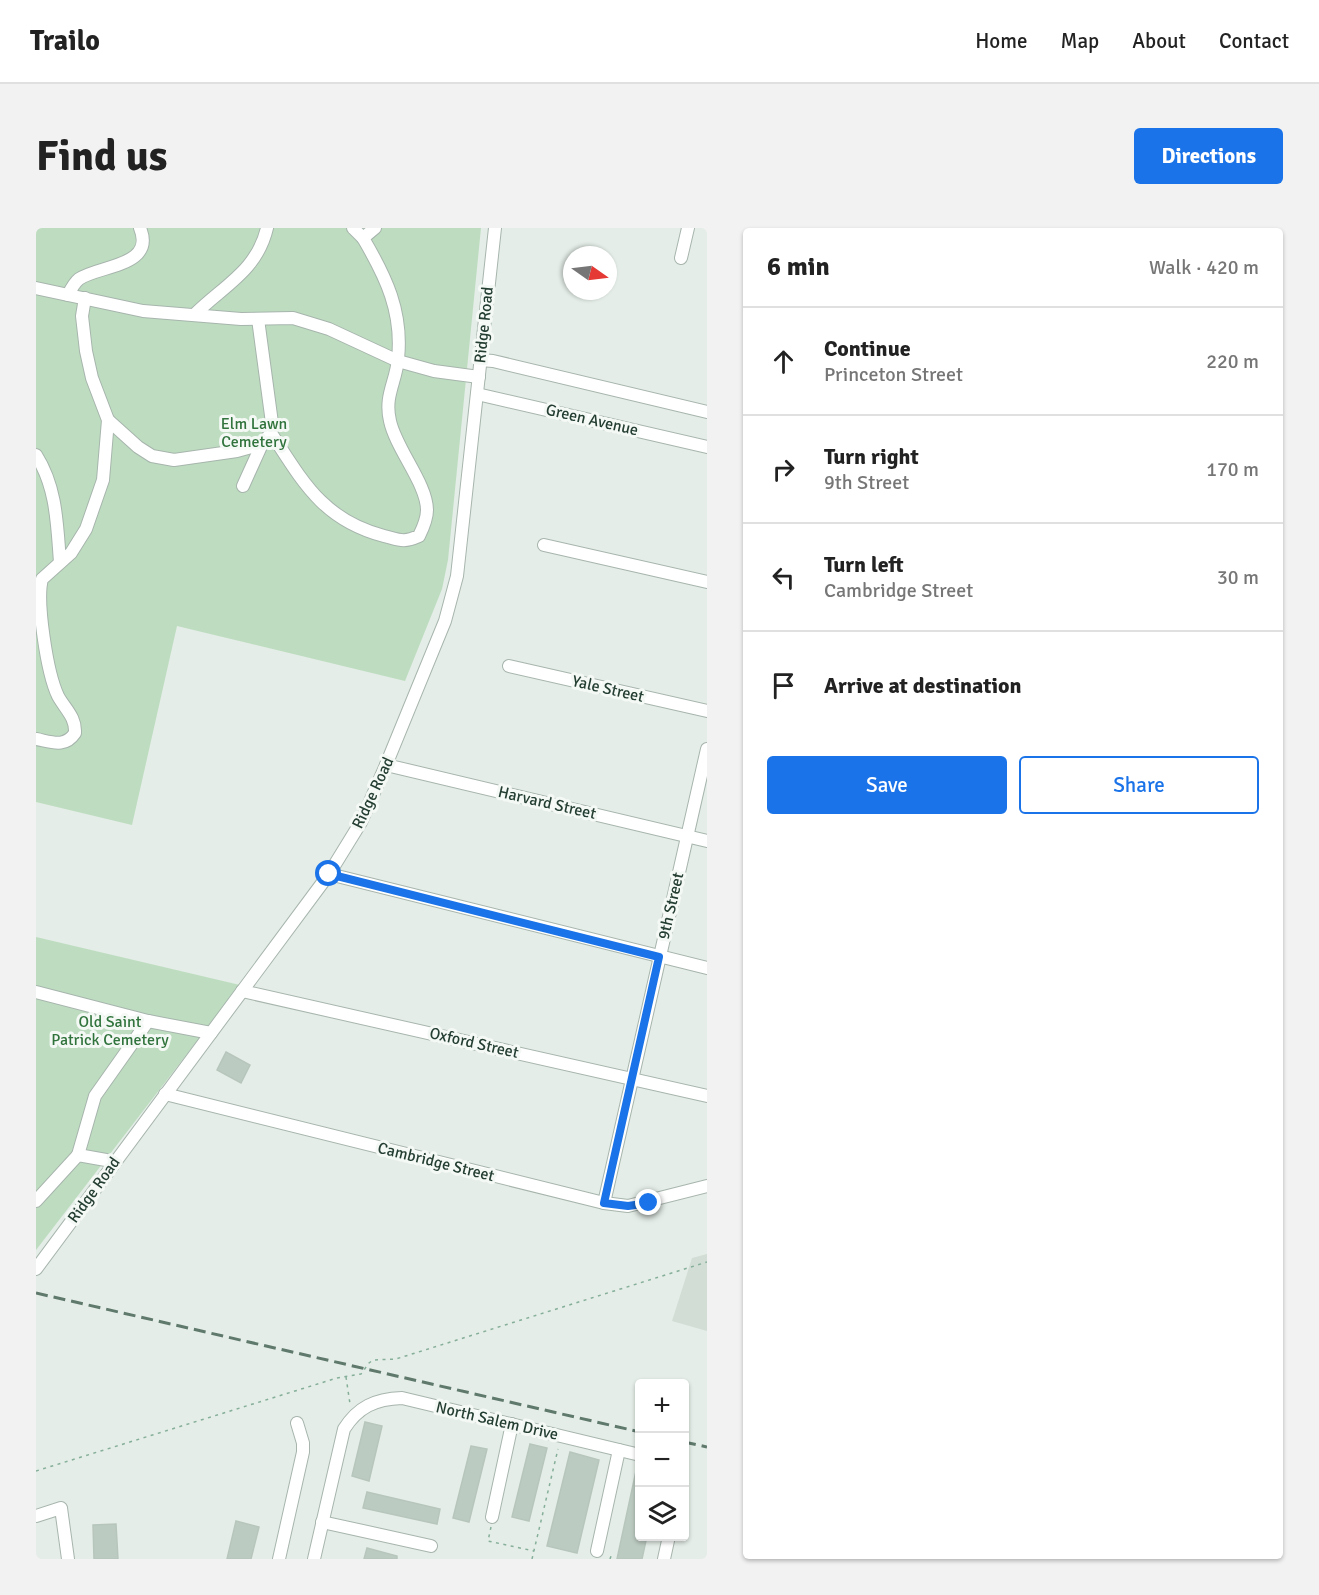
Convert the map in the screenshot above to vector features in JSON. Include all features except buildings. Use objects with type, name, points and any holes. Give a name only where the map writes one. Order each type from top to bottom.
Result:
[{"type":"street","points":[[68,295],[78,280],[121,265],[135,257],[142,246],[143,235],[140,228]]},
{"type":"street","points":[[194,315],[246,270],[257,254],[267,228]]},
{"type":"street","points":[[271,433],[304,484],[338,516],[354,526],[407,541],[419,536],[424,526],[427,509],[425,501],[417,480],[396,441],[387,408],[388,395],[398,361],[397,314],[391,292],[363,238],[353,228]]},
{"type":"street","points":[[363,238],[375,228]]},
{"type":"street","name":"Ridge Road","points":[[36,1269],[329,874],[361,822],[445,621],[457,576],[495,228]]},
{"type":"street","points":[[681,258],[688,228]]},
{"type":"street","points":[[36,288],[143,311],[258,319],[293,318],[329,329],[398,361],[434,371],[479,377]]},
{"type":"street","points":[[36,739],[64,743],[70,740],[75,733],[70,712],[60,699],[48,673],[39,627],[38,584],[71,553],[86,530],[103,480],[108,420],[92,378],[86,351],[82,316],[85,298]]},
{"type":"street","points":[[243,486],[261,444],[271,433],[272,423],[258,319]]},
{"type":"street","name":"Green Avenue","points":[[480,360],[493,361],[707,412]]},
{"type":"street","name":"Green Avenue","points":[[477,394],[707,447]]},
{"type":"street","points":[[108,420],[138,447],[152,456],[174,460],[237,451],[261,444]]},
{"type":"street","points":[[36,455],[48,479],[55,502],[60,562]]},
{"type":"street","points":[[544,545],[707,582]]},
{"type":"street","name":"Yale Street","points":[[508,666],[707,711]]},
{"type":"street","name":"9th Street","points":[[604,1203],[707,749]]},
{"type":"street","name":"Harvard Street","points":[[386,765],[707,841]]},
{"type":"street","points":[[329,874],[707,968]]},
{"type":"street","name":"Oxford Street","points":[[242,991],[707,1096]]},
{"type":"street","points":[[36,992],[148,1021],[211,1033]]},
{"type":"street","points":[[36,1201],[78,1155],[95,1096],[148,1021]]},
{"type":"street","name":"Cambridge Street","points":[[165,1094],[604,1203],[628,1206],[707,1186]]},
{"type":"street","points":[[78,1155],[106,1160]]},
{"type":"street","name":"North Salem Drive","points":[[353,1408],[378,1401],[402,1398],[635,1454]]},
{"type":"street","points":[[314,1559],[344,1429],[353,1408]]},
{"type":"street","points":[[279,1559],[303,1452],[303,1443],[297,1423]]},
{"type":"street","points":[[492,1522],[512,1424]]},
{"type":"street","points":[[597,1551],[619,1450]]},
{"type":"street","points":[[36,1516],[61,1508],[68,1559]]},
{"type":"street","points":[[322,1522],[431,1546]]},
{"type":"street","points":[[664,1559],[668,1541]]},
{"type":"path","points":[[36,1471],[337,1378],[362,1374],[369,1363],[374,1360],[396,1359],[707,1262]]},
{"type":"path","points":[[346,1376],[353,1408]]},
{"type":"path","points":[[532,1559],[558,1449]]},
{"type":"path","points":[[492,1522],[488,1541],[534,1551]]},
{"type":"shaded area","points":[[707,1254],[707,1331],[672,1321],[692,1258]]},
{"type":"green space","name":"Elm Lawn Cemetery","points":[[36,228],[481,228],[448,560],[442,589],[405,681],[177,626],[132,825],[36,802]]},
{"type":"green space","name":"Old Saint Patrick Cemetery","points":[[36,937],[240,985],[36,1250]]},
{"type":"railway","points":[[36,1293],[635,1431]]},
{"type":"railway","points":[[689,1443],[707,1447]]},
{"type":"route","points":[[329,874],[659,957],[604,1203],[628,1206],[649,1203]]}]
